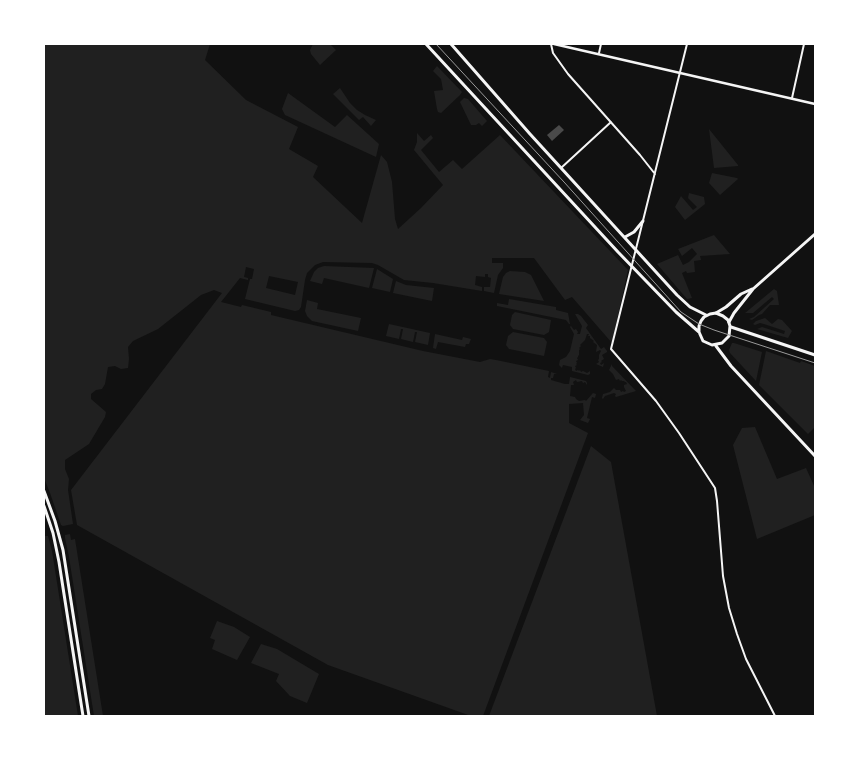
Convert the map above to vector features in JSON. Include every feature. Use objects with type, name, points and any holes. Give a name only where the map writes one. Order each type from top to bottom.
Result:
[{"type":"main road","points":[[426,44],[632,266],[698,332],[703,341],[709,345],[716,346],[727,339],[730,333],[729,322],[723,316],[716,313]]},
{"type":"main road","points":[[451,44],[530,134],[682,300],[694,309],[707,315]]},
{"type":"main road","points":[[624,237],[636,230],[643,221]]},
{"type":"main road","points":[[729,322],[753,289],[815,234]]},
{"type":"main road","points":[[698,332],[699,324],[707,315],[716,313],[741,294],[753,289]]},
{"type":"main road","points":[[730,326],[815,355]]},
{"type":"main road","points":[[716,346],[731,366],[815,456]]},
{"type":"main road","points":[[44,491],[63,550],[89,716]]},
{"type":"main road","points":[[44,506],[53,533],[59,562],[84,716]]},
{"type":"street","points":[[655,174],[568,74],[553,53],[554,44],[815,104]]},
{"type":"street","points":[[599,53],[601,44]]},
{"type":"street","points":[[687,44],[611,349],[656,401],[715,488],[723,576],[729,608],[746,659],[775,716]]},
{"type":"street","points":[[792,98],[804,44]]},
{"type":"street","points":[[561,168],[611,122]]},
{"type":"shaded area","points":[[44,44],[210,44],[205,60],[246,100],[298,127],[289,149],[318,166],[313,177],[362,223],[381,155],[387,162],[392,182],[395,219],[398,229],[443,185],[414,150],[417,142],[417,133],[424,141],[431,135],[433,138],[421,150],[439,172],[453,160],[462,169],[500,135],[628,270],[612,343],[572,297],[565,300],[534,258],[492,258],[492,263],[503,263],[494,293],[484,291],[484,287],[490,287],[491,278],[488,277],[488,274],[485,274],[485,277],[476,276],[475,285],[482,287],[482,291],[404,280],[372,263],[323,262],[315,265],[307,273],[301,307],[295,311],[245,299],[254,269],[246,267],[244,277],[248,278],[248,280],[240,278],[221,302],[271,312],[271,315],[423,351],[480,362],[490,359],[549,371],[548,377],[550,378],[551,372],[557,374],[554,374],[551,380],[565,384],[569,384],[570,377],[586,381],[587,385],[585,382],[577,382],[576,380],[573,382],[574,385],[571,385],[570,396],[575,397],[579,401],[586,401],[593,393],[596,394],[595,398],[592,397],[587,418],[590,419],[588,423],[580,420],[584,415],[583,403],[569,404],[569,423],[588,433],[483,716],[471,716],[328,665],[77,525],[71,490],[222,293],[214,290],[201,295],[158,329],[133,341],[128,347],[128,368],[108,367],[105,384],[102,389],[96,390],[91,394],[91,399],[106,412],[105,417],[89,444],[65,460],[65,469],[69,479],[68,490],[73,524],[61,525],[44,478]],"holes":[[[269,276],[298,282],[295,295],[266,288]]]},
{"type":"shaded area","points":[[313,44],[330,44],[336,50],[320,65],[311,54],[310,50]]},
{"type":"shaded area","points":[[437,66],[462,92],[441,113],[437,109],[434,91],[443,90],[441,79],[433,71]]},
{"type":"shaded area","points":[[340,88],[357,110],[376,120],[371,126],[363,117],[359,120],[333,94]]},
{"type":"shaded area","points":[[288,93],[335,127],[347,115],[379,144],[376,157],[285,115],[282,109]]},
{"type":"shaded area","points":[[464,98],[468,99],[487,121],[482,126],[479,123],[471,125],[460,102]]},
{"type":"shaded area","points":[[709,129],[738,165],[738,166],[714,168]]},
{"type":"shaded area","points":[[712,173],[738,179],[720,195],[709,183]]},
{"type":"shaded area","points":[[689,193],[704,197],[705,204],[685,220],[675,207],[681,196],[693,210],[697,207],[688,198]]},
{"type":"shaded area","points":[[714,235],[730,254],[700,256],[701,260],[694,261],[695,272],[687,273],[686,271],[682,273],[692,298],[687,299],[657,264],[678,255],[683,265],[689,262],[697,254],[692,248],[682,256],[678,249]]},
{"type":"shaded area","points":[[324,266],[374,268],[369,288],[324,278],[322,284],[310,281],[314,272]]},
{"type":"shaded area","points":[[377,269],[393,279],[390,292],[372,288]]},
{"type":"shaded area","points":[[510,271],[525,272],[531,275],[544,301],[499,294],[503,277]]},
{"type":"shaded area","points":[[396,281],[406,285],[434,288],[432,301],[393,293]]},
{"type":"shaded area","points":[[774,289],[777,291],[779,305],[770,305],[762,314],[752,320],[749,319],[754,317],[774,299],[772,297],[753,313],[745,313]]},
{"type":"shaded area","points":[[509,299],[556,307],[556,310],[568,313],[570,324],[566,320],[497,306],[497,303],[508,305]]},
{"type":"shaded area","points":[[307,300],[318,303],[317,309],[361,318],[358,331],[312,321],[305,311]]},
{"type":"shaded area","points":[[515,312],[551,320],[549,332],[544,335],[513,329],[510,325],[512,315]]},
{"type":"shaded area","points":[[575,314],[581,316],[588,325],[586,328],[601,349],[604,347],[607,351],[602,355],[604,359],[600,363],[601,365],[604,363],[603,367],[596,364],[599,362],[601,351],[596,352],[597,345],[587,334],[585,340],[580,345],[575,369],[576,371],[580,370],[587,373],[590,371],[588,375],[572,371],[572,367],[563,365],[562,368],[559,365],[560,360],[566,357],[570,351],[574,334],[570,327],[574,330],[576,329],[577,334],[580,334],[582,326]]},
{"type":"shaded area","points":[[765,318],[772,324],[778,319],[782,320],[792,331],[788,338],[757,329],[762,327],[784,334],[785,331],[764,324],[753,324]]},
{"type":"shaded area","points":[[389,324],[430,333],[428,345],[415,342],[417,332],[415,332],[413,342],[401,339],[403,329],[401,329],[399,339],[386,336]]},
{"type":"shaded area","points":[[513,332],[544,338],[547,342],[544,356],[509,349],[506,345],[508,336]]},
{"type":"shaded area","points":[[435,334],[462,340],[463,337],[471,339],[465,347],[438,342],[436,349],[433,348]]},
{"type":"shaded area","points":[[732,343],[762,352],[756,381],[730,353],[729,350]]},
{"type":"shaded area","points":[[766,351],[800,363],[801,361],[815,366],[815,427],[808,434],[759,385]]},
{"type":"shaded area","points":[[612,364],[636,391],[616,397],[614,393],[605,396],[603,399],[603,394],[610,392],[614,388],[621,392],[626,391],[624,385],[627,384],[626,382],[619,379],[616,380],[609,370]]},
{"type":"shaded area","points":[[755,427],[777,479],[806,468],[815,488],[815,515],[757,539],[733,445],[742,428]]},
{"type":"shaded area","points":[[591,446],[611,462],[657,716],[489,716]]},
{"type":"shaded area","points":[[70,534],[71,540],[75,539],[103,716],[94,716],[65,538],[65,535]]},
{"type":"shaded area","points":[[44,536],[48,536],[52,551],[78,716],[44,716]]},
{"type":"shaded area","points":[[217,621],[234,627],[250,637],[237,660],[212,649],[215,640],[210,638]]},
{"type":"shaded area","points":[[261,644],[277,649],[319,674],[307,703],[290,696],[276,681],[279,674],[251,663]]},
{"type":"building","points":[[559,125],[564,130],[552,141],[547,135]]},
{"type":"tram line","points":[[436,44],[681,312],[699,324],[714,330],[815,363]]}]
